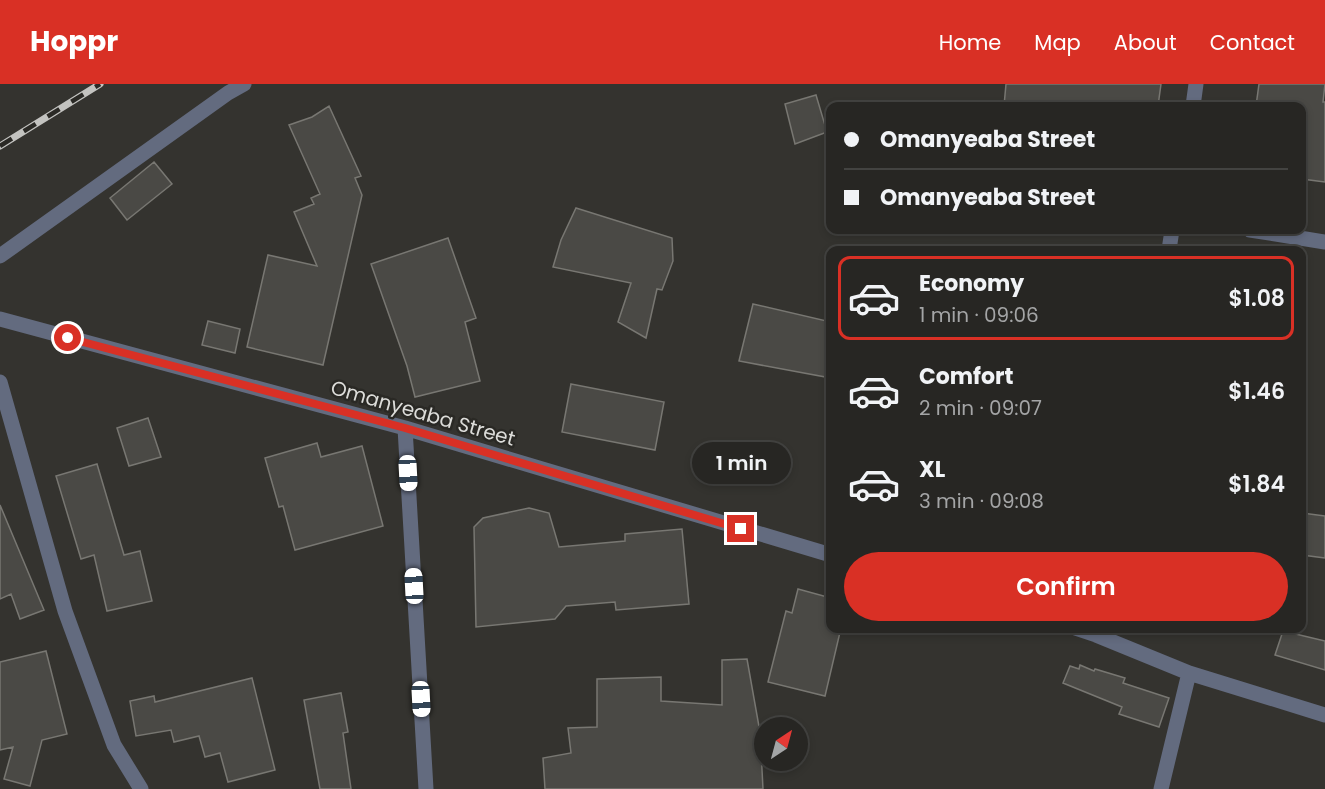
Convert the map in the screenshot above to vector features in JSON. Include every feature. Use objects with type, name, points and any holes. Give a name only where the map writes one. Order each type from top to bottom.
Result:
[{"type":"street","points":[[0,256],[228,93],[244,84]]},
{"type":"street","points":[[1194,102],[1196,84]]},
{"type":"street","points":[[1275,234],[1325,242]]},
{"type":"street","name":"Omanyeaba Street","points":[[0,319],[405,428],[826,554]]},
{"type":"street","points":[[0,382],[65,611],[114,746],[141,789]]},
{"type":"street","points":[[405,428],[426,789]]},
{"type":"street","points":[[1099,633],[1189,673],[1325,715]]},
{"type":"street","points":[[1161,789],[1189,673]]},
{"type":"building","points":[[1006,84],[1161,84],[1159,102],[1004,102]]},
{"type":"building","points":[[1259,84],[1325,84],[1323,102],[1325,102],[1325,182],[1306,180],[1306,102],[1257,102]]},
{"type":"building","points":[[816,95],[826,132],[795,144],[785,104]]},
{"type":"building","points":[[329,106],[361,176],[355,178],[362,195],[323,365],[247,347],[268,255],[317,266],[294,212],[314,204],[311,198],[320,194],[289,125],[312,117]]},
{"type":"building","points":[[154,162],[172,184],[127,220],[110,198]]},
{"type":"building","points":[[576,208],[672,238],[673,261],[662,290],[657,289],[646,338],[618,322],[631,283],[553,267],[561,240]]},
{"type":"building","points":[[448,238],[476,318],[465,322],[480,381],[415,397],[407,366],[371,264]]},
{"type":"building","points":[[753,304],[826,321],[826,377],[739,361]]},
{"type":"building","points":[[208,321],[240,329],[235,353],[202,345]]},
{"type":"building","points":[[571,384],[664,402],[655,450],[562,432]]},
{"type":"building","points":[[148,418],[161,457],[129,466],[117,428]]},
{"type":"building","points":[[317,443],[321,457],[362,446],[383,526],[295,550],[283,506],[279,507],[265,458]]},
{"type":"building","points":[[97,464],[124,555],[140,551],[152,601],[107,611],[94,555],[81,559],[56,476]]},
{"type":"building","points":[[0,505],[44,610],[20,619],[11,594],[0,599]]},
{"type":"building","points":[[529,508],[549,513],[559,547],[625,541],[625,534],[682,529],[689,604],[616,610],[615,602],[566,606],[555,619],[476,627],[474,527],[483,518]]},
{"type":"building","points":[[1306,514],[1325,516],[1325,558],[1306,556]]},
{"type":"building","points":[[798,589],[826,597],[826,633],[840,633],[825,696],[768,682],[786,611],[792,613]]},
{"type":"building","points":[[1282,633],[1325,641],[1325,670],[1275,655]]},
{"type":"building","points":[[46,651],[67,734],[42,740],[30,786],[4,779],[13,747],[0,750],[0,662]]},
{"type":"building","points":[[747,659],[757,717],[754,717],[754,771],[762,771],[763,789],[545,789],[543,758],[571,753],[568,728],[597,727],[597,679],[661,677],[661,701],[722,705],[722,660]]},
{"type":"building","points":[[1080,665],[1094,671],[1095,669],[1125,678],[1123,683],[1169,698],[1159,727],[1119,714],[1122,707],[1063,683],[1070,666],[1079,669]]},
{"type":"building","points":[[252,678],[275,770],[228,782],[220,753],[205,757],[199,736],[174,742],[171,730],[136,736],[130,701],[154,696],[155,702]]},
{"type":"building","points":[[341,693],[348,732],[343,733],[351,789],[320,789],[304,700]]},
{"type":"railway","points":[[0,146],[100,84]]},
{"type":"route","points":[[68,338],[405,428],[741,529]]}]
